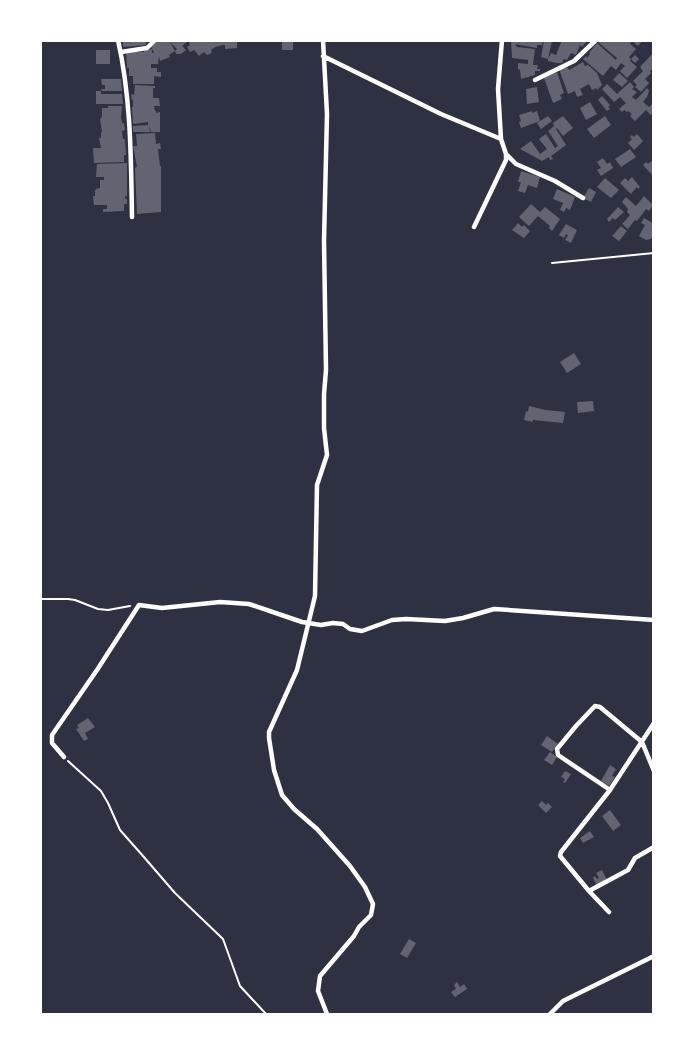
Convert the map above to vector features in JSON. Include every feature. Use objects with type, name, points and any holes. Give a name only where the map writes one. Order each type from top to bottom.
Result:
[{"type":"street","points":[[118,40],[130,134],[132,217]]},
{"type":"street","points":[[121,52],[147,48],[155,40]]},
{"type":"street","points":[[322,40],[327,114],[324,241],[326,370],[324,428],[327,455],[317,486],[316,588],[309,623],[297,670],[269,732],[274,770],[286,802],[310,822],[350,866],[365,887],[373,904],[371,915],[320,976],[318,991],[327,1014]]},
{"type":"street","points":[[474,227],[506,160],[501,139],[498,89],[502,40]]},
{"type":"street","points":[[535,80],[574,61],[596,40]]},
{"type":"street","points":[[323,56],[441,114],[501,139]]},
{"type":"street","points":[[506,154],[516,164],[555,181],[583,198]]},
{"type":"street","points":[[64,758],[52,743],[52,735],[98,670],[139,604],[162,608],[220,602],[249,604],[302,622],[321,625],[343,624],[350,629],[362,631],[392,620],[445,621],[500,608],[654,620]]},
{"type":"street","points":[[610,790],[558,755],[557,749],[595,706],[600,706],[642,742],[654,771]]},
{"type":"street","points":[[609,912],[560,856],[610,790],[654,723]]},
{"type":"street","points":[[589,891],[628,870],[635,858],[654,847]]},
{"type":"street","points":[[550,1014],[562,1001],[654,956]]},
{"type":"path","points":[[552,264],[654,253]]},
{"type":"path","points":[[40,599],[75,600],[98,609],[108,610],[139,604]]},
{"type":"path","points":[[64,758],[101,791],[120,830],[175,893],[223,939],[240,986],[266,1014]]},
{"type":"building","points":[[123,40],[146,40],[146,45],[123,47]]},
{"type":"building","points":[[156,40],[185,40],[187,42],[182,46],[186,50],[181,54],[176,54],[175,51],[169,55],[170,57],[160,61],[159,56],[158,64],[151,64],[151,68],[157,68],[157,72],[161,72],[161,77],[154,76],[154,84],[133,84],[133,76],[129,76],[129,68],[127,68],[126,52],[144,52],[144,50],[152,49],[150,45]]},
{"type":"building","points":[[191,40],[237,40],[237,48],[225,49],[223,45],[215,47],[210,54],[207,55],[204,52],[199,56],[194,50],[190,52],[187,47]]},
{"type":"building","points":[[511,40],[543,40],[542,45],[537,45],[537,48],[515,44],[517,47],[535,49],[533,65],[538,65],[537,69],[540,71],[535,71],[535,75],[521,79],[518,63],[528,64],[528,60],[512,58]]},
{"type":"building","points":[[544,40],[552,41],[548,59],[541,57]]},
{"type":"building","points":[[562,40],[588,40],[582,47],[580,45],[576,55],[571,53],[562,63],[548,61],[551,53],[556,55]]},
{"type":"building","points":[[599,40],[643,40],[638,46],[632,41],[630,44],[636,49],[629,57],[630,61],[637,67],[627,78],[620,71],[625,66],[621,63],[616,70],[611,66],[603,76],[583,59],[586,56],[587,58],[597,43],[616,60],[617,58],[598,42]]},
{"type":"building","points":[[282,42],[293,42],[293,50],[282,50]]},
{"type":"building","points":[[96,50],[110,50],[110,64],[96,64]]},
{"type":"building","points":[[654,52],[654,67],[645,79],[649,83],[641,92],[635,87],[637,85],[633,81],[643,71],[640,67]]},
{"type":"building","points":[[635,55],[639,59],[635,63],[631,59]]},
{"type":"building","points":[[583,62],[585,66],[588,65],[597,73],[602,85],[597,90],[596,88],[592,90],[589,84],[580,89],[583,95],[577,97],[575,91],[568,94],[559,69],[567,67],[569,70]]},
{"type":"building","points":[[557,72],[564,93],[560,95],[562,99],[553,103],[544,78]]},
{"type":"building","points":[[619,73],[628,81],[622,87],[613,80]]},
{"type":"building","points":[[101,79],[121,79],[122,91],[102,91],[105,85],[102,85]]},
{"type":"building","points":[[630,82],[634,87],[632,89],[637,92],[632,97],[636,100],[647,88],[649,91],[643,102],[649,107],[654,102],[654,111],[651,115],[646,110],[635,121],[628,111],[622,112],[619,109],[626,103],[620,97],[614,102],[602,89],[607,84],[617,94]]},
{"type":"building","points":[[135,85],[155,86],[153,98],[159,98],[160,106],[154,106],[156,113],[160,112],[160,132],[151,132],[149,125],[150,132],[133,132],[133,126],[148,125],[148,122],[133,124],[131,94],[134,95]]},
{"type":"building","points":[[537,87],[539,102],[527,104],[526,89]]},
{"type":"building","points":[[96,91],[101,91],[101,94],[122,94],[123,104],[96,104]]},
{"type":"building","points":[[602,96],[610,105],[607,111],[598,100]]},
{"type":"building","points":[[590,102],[597,114],[586,120],[580,108]]},
{"type":"building","points":[[108,106],[122,106],[121,118],[125,130],[122,131],[126,155],[124,155],[124,162],[94,163],[93,148],[101,148],[99,138],[102,132],[100,119],[102,108],[108,108]]},
{"type":"building","points":[[532,111],[532,113],[537,111],[540,121],[521,128],[519,115]]},
{"type":"building","points":[[548,116],[552,121],[541,129],[537,123]]},
{"type":"building","points":[[563,116],[573,128],[563,136],[556,129],[566,145],[551,156],[553,159],[550,160],[549,157],[542,161],[520,149],[531,141],[540,154],[547,149],[539,139],[546,134],[555,148],[558,146],[548,131],[554,126],[553,123]]},
{"type":"building","points":[[605,116],[611,125],[594,138],[587,129]]},
{"type":"building","points":[[155,133],[156,144],[160,143],[161,149],[158,149],[161,166],[161,212],[137,214],[135,168],[137,167],[133,146],[137,146],[136,134]]},
{"type":"building","points":[[637,134],[643,141],[634,150],[628,143],[632,135],[634,137]]},
{"type":"building","points":[[630,149],[636,157],[621,167],[615,159]]},
{"type":"building","points":[[603,158],[607,164],[610,162],[613,168],[601,176],[597,170],[601,168],[597,162]]},
{"type":"building","points":[[654,159],[654,177],[643,165]]},
{"type":"building","points":[[127,163],[127,196],[125,199],[127,199],[127,204],[124,204],[124,211],[103,212],[103,209],[107,209],[107,205],[94,205],[95,191],[100,188],[100,180],[104,180],[104,177],[96,177],[97,164]]},
{"type":"building","points":[[521,171],[540,177],[537,188],[528,185],[525,193],[518,191]]},
{"type":"building","points":[[632,177],[640,187],[638,189],[637,187],[631,194],[620,183],[625,178],[628,181]]},
{"type":"building","points":[[605,178],[619,190],[611,198],[597,187]]},
{"type":"building","points":[[589,188],[596,192],[591,202],[583,198]]},
{"type":"building","points":[[557,189],[575,197],[570,210],[566,208],[564,212],[560,210],[563,203],[553,199]]},
{"type":"building","points":[[644,196],[653,205],[649,211],[646,209],[628,229],[622,224],[630,215],[622,202],[626,197],[636,206]]},
{"type":"building","points":[[531,204],[540,212],[545,207],[560,219],[552,231],[550,226],[538,216],[529,226],[519,217]]},
{"type":"building","points":[[618,207],[624,212],[609,222],[607,219]]},
{"type":"building","points":[[644,218],[654,224],[654,234],[651,239],[646,240],[639,236],[645,225],[641,223]]},
{"type":"building","points":[[518,223],[530,231],[524,238],[512,230]]},
{"type":"building","points":[[566,224],[577,230],[571,243],[565,240],[568,235],[566,234],[564,238],[559,235]]},
{"type":"building","points":[[621,226],[627,231],[619,241],[612,236]]},
{"type":"building","points":[[574,353],[581,364],[567,373],[560,362]]},
{"type":"building","points":[[593,401],[594,411],[578,413],[577,402]]},
{"type":"building","points":[[529,406],[565,412],[563,423],[524,420]]},
{"type":"building","points":[[88,718],[95,727],[85,733],[88,739],[84,741],[76,729],[79,728],[77,725]]},
{"type":"building","points":[[547,736],[558,744],[552,752],[541,745]]},
{"type":"building","points":[[550,752],[557,757],[552,765],[544,760]]},
{"type":"building","points":[[610,765],[616,769],[612,776],[615,777],[609,786],[601,781]]},
{"type":"building","points":[[565,771],[571,774],[565,783],[563,782],[565,779],[561,777]]},
{"type":"building","points":[[542,801],[552,807],[546,813],[538,805]]},
{"type":"building","points":[[610,810],[621,825],[613,831],[602,816]]},
{"type":"building","points":[[590,831],[594,837],[583,843],[580,838]]},
{"type":"building","points":[[602,870],[607,880],[597,886],[593,878],[595,876],[599,878],[596,873]]},
{"type":"building","points":[[409,939],[416,943],[407,958],[400,954]]},
{"type":"building","points":[[457,982],[460,987],[464,984],[467,989],[455,997],[451,992],[456,989],[454,985]]}]
